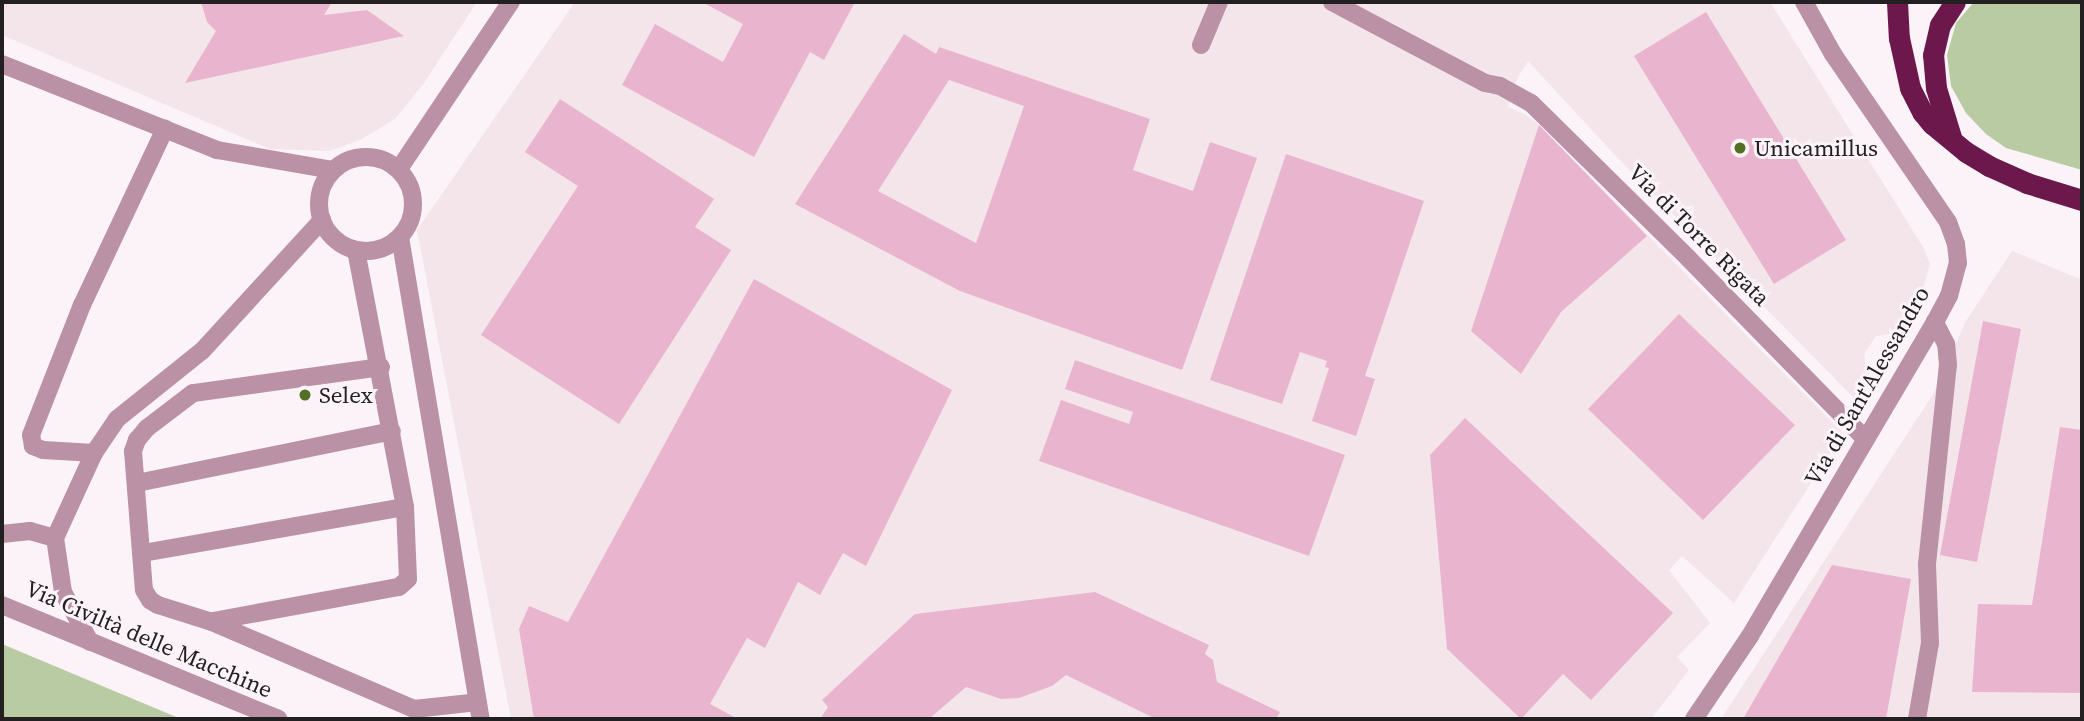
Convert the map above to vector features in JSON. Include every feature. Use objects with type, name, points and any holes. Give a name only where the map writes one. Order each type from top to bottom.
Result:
[{"type":"highway","points":[[1897,2],[1899,38],[1910,88],[1923,113],[1953,143],[2004,173],[2082,200]]},
{"type":"highway","points":[[1953,143],[1936,88],[1933,55],[1940,25],[1955,2]]},
{"type":"street","points":[[398,169],[511,2]]},
{"type":"street","points":[[1201,45],[1219,2]]},
{"type":"street","name":"Via di Torre Rigata","points":[[1332,2],[1485,83],[1516,93],[1547,116],[1865,439]]},
{"type":"street","name":"Via di Sant'Alessandro","points":[[1694,719],[1750,636],[1935,322],[1955,281],[1958,254],[1952,233],[1833,54],[1804,2]]},
{"type":"street","points":[[2,64],[217,150],[333,170]]},
{"type":"street","points":[[94,453],[43,450],[33,446],[31,435],[82,305],[165,129]]},
{"type":"street","points":[[358,157],[386,161],[398,169],[408,181],[413,195],[409,225],[400,237],[387,246],[372,251],[356,250],[341,244],[330,234],[322,220],[320,193],[333,170],[358,157]]},
{"type":"street","points":[[90,642],[63,592],[55,538],[94,453],[117,419],[202,351],[322,220]]},
{"type":"street","points":[[380,367],[193,393],[147,428],[136,440],[133,451],[144,590],[150,600],[212,622],[414,709],[480,711],[400,237]]},
{"type":"street","points":[[212,622],[399,587],[408,579],[405,507],[356,250]]},
{"type":"street","points":[[1917,719],[1930,643],[1926,583],[1948,365],[1946,344],[1935,322]]},
{"type":"street","points":[[170,374],[193,393]]},
{"type":"street","points":[[137,483],[392,431]]},
{"type":"street","points":[[143,552],[405,507]]},
{"type":"street","points":[[2,534],[30,531],[55,538]]},
{"type":"street","name":"Via Civiltà delle Macchine","points":[[2,605],[278,719]]},
{"type":"shaded area","points":[[2,2],[477,2],[424,83],[395,119],[360,140],[329,151],[270,149],[2,35]]},
{"type":"shaded area","points":[[575,2],[1770,2],[1923,247],[1930,264],[1921,296],[1897,333],[1876,336],[1864,354],[1868,380],[1854,398],[1614,154],[1528,61],[1518,77],[1508,107],[1526,115],[1539,125],[1843,433],[1734,603],[1682,556],[1669,570],[1710,623],[1677,657],[1689,670],[1651,719],[511,719],[417,230]]},
{"type":"shaded area","points":[[2012,251],[2082,280],[2082,719],[1721,719],[1932,396],[1966,321]]},
{"type":"green space","points":[[1974,2],[2082,2],[2082,170],[2006,148],[1986,134],[1966,113],[1951,86],[1947,55],[1956,23]]},
{"type":"green space","points":[[2,644],[181,719],[2,719]]},
{"type":"building","points":[[201,2],[332,2],[324,15],[367,10],[404,36],[185,83],[216,31],[207,22]]},
{"type":"building","points":[[702,2],[855,2],[824,60],[810,52],[754,157],[622,85],[655,24],[723,62],[743,24]]},
{"type":"building","name":"Unicamillus","points":[[1706,12],[1846,240],[1774,284],[1634,56]]},
{"type":"building","points":[[904,34],[936,54],[939,47],[1150,119],[1133,170],[1193,191],[1210,142],[1257,158],[1182,370],[960,291],[795,204]],"holes":[[[949,80],[1024,106],[976,243],[878,191]]]},
{"type":"building","points":[[560,99],[714,199],[695,227],[731,250],[619,424],[481,335],[578,186],[525,152]]},
{"type":"building","points":[[1539,125],[1647,236],[1561,312],[1521,374],[1471,331]]},
{"type":"building","points":[[1286,154],[1424,201],[1365,376],[1375,379],[1356,436],[1312,421],[1329,368],[1325,367],[1327,361],[1300,352],[1282,404],[1210,380]]},
{"type":"building","points":[[754,279],[952,390],[866,566],[843,553],[820,595],[798,582],[765,648],[747,638],[710,704],[738,719],[534,719],[519,629],[529,606],[568,622]]},
{"type":"building","points":[[1679,314],[1795,425],[1703,520],[1588,409]]},
{"type":"building","points":[[1983,321],[2021,329],[1977,562],[1940,555]]},
{"type":"building","points":[[1075,360],[1345,455],[1309,556],[1039,461],[1061,400],[1129,424],[1133,412],[1065,389]]},
{"type":"building","points":[[1465,418],[1673,613],[1591,700],[1563,674],[1521,719],[1447,649],[1430,455]]},
{"type":"building","points":[[2060,427],[2082,430],[2082,693],[1972,692],[1978,604],[2032,605]]},
{"type":"building","points":[[1832,565],[1911,579],[1886,719],[1743,719]]},
{"type":"building","points":[[1095,592],[1209,645],[1205,654],[1213,660],[1217,682],[1280,712],[1276,719],[1156,719],[1066,675],[1052,686],[1019,698],[1001,699],[966,687],[929,719],[820,719],[828,707],[822,700],[915,614]]},
{"type":"place","name":"Unicamillus","points":[[1740,148]]},
{"type":"place","name":"Selex","points":[[305,395]]}]
